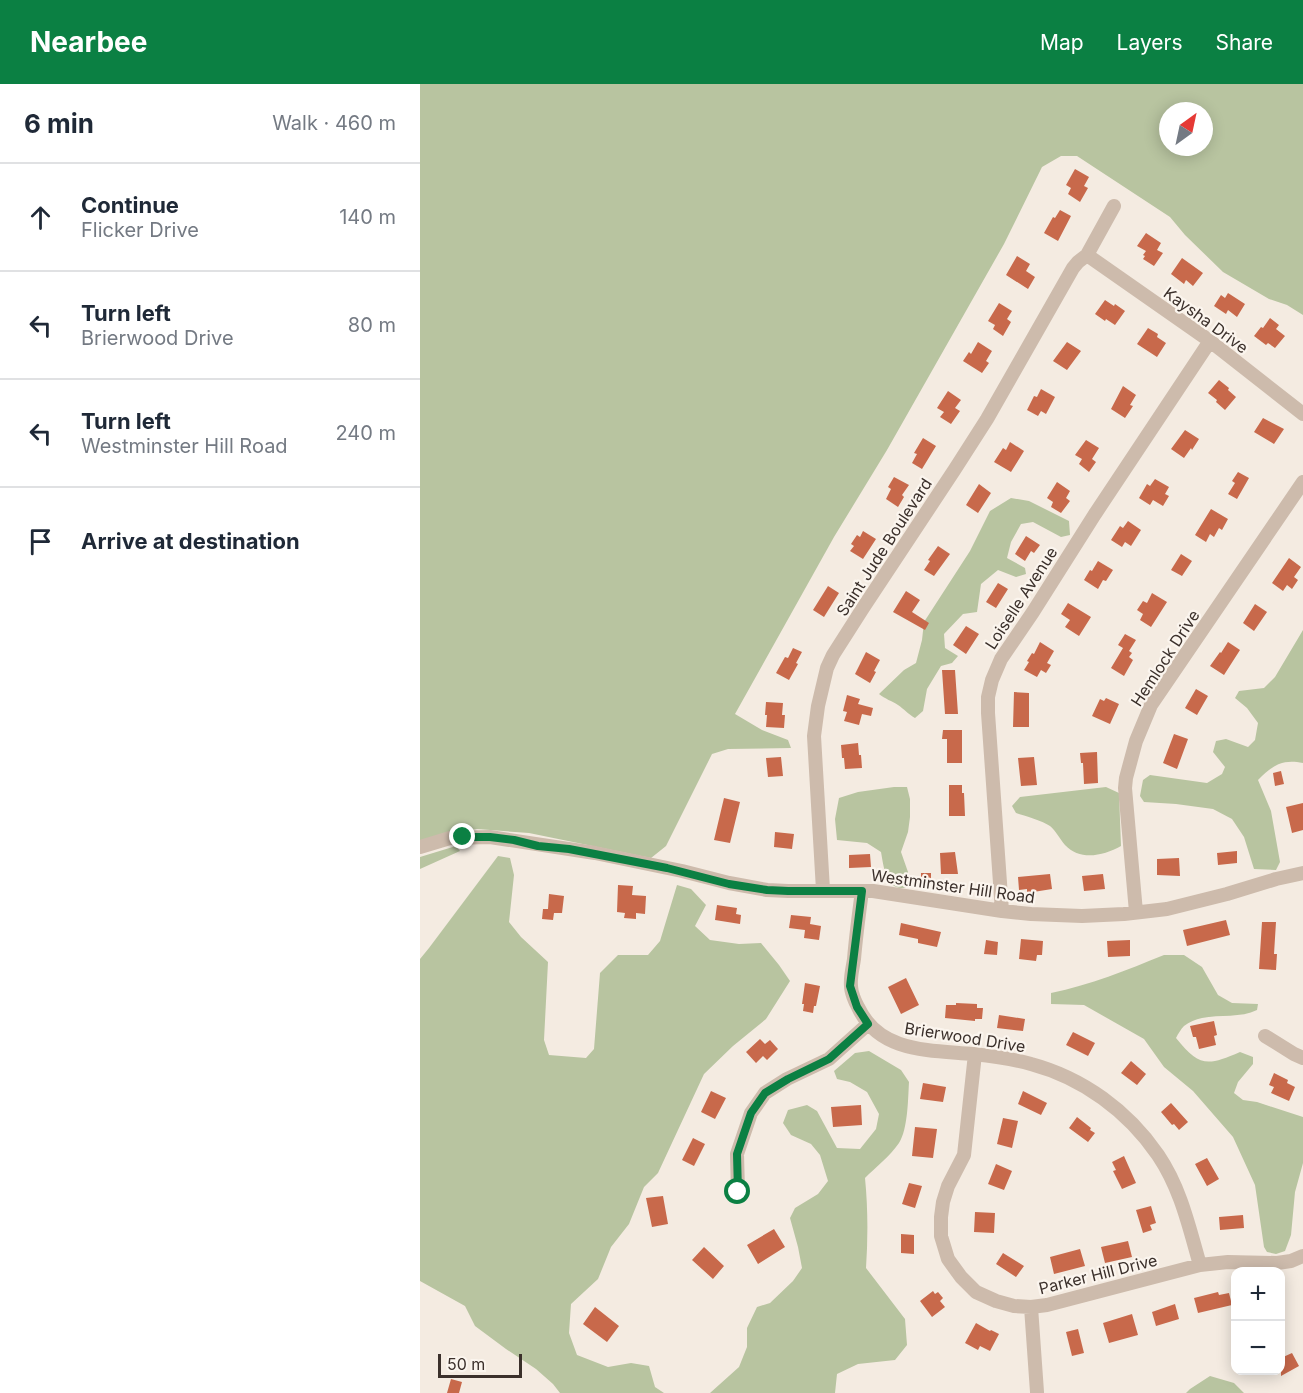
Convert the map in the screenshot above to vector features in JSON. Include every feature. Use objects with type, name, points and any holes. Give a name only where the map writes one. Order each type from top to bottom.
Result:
[{"type":"street","name":"Saint Jude Boulevard","points":[[823,890],[814,736],[827,668],[857,617],[987,418],[1073,268],[1087,255],[1114,206]]},
{"type":"street","name":"Kaysha Drive","points":[[1087,255],[1210,341],[1303,414]]},
{"type":"street","name":"Loiselle Avenue","points":[[1002,911],[988,713],[988,697],[996,669],[1210,341]]},
{"type":"street","name":"Hemlock Drive","points":[[1136,912],[1125,788],[1130,760],[1143,723],[1151,705],[1303,482]]},
{"type":"street","name":"Westminster Hill Road","points":[[420,847],[450,838],[490,837],[595,853],[729,884],[767,890],[873,891],[1002,911],[1082,916],[1167,909],[1303,873]]},
{"type":"street","name":"Brierwood Drive","points":[[862,891],[850,986],[857,1007],[868,1024],[883,1037],[904,1047],[975,1054],[1031,1064],[1061,1074],[1099,1095],[1124,1115],[1159,1156],[1175,1184],[1200,1265]]},
{"type":"street","points":[[738,1192],[737,1154],[751,1113],[765,1093],[829,1059],[868,1024]]},
{"type":"street","points":[[1265,1036],[1303,1058]]},
{"type":"street","name":"Parker Hill Drive","points":[[975,1054],[964,1155],[948,1186],[941,1217],[941,1236],[948,1259],[976,1292],[1014,1306],[1031,1307],[1047,1305],[1200,1265],[1228,1262],[1277,1263],[1303,1257]]},
{"type":"street","points":[[1031,1307],[1037,1392]]},
{"type":"green space","points":[[420,84],[1303,84],[1303,315],[1287,305],[1269,299],[1223,272],[1170,217],[1077,156],[1061,156],[1042,167],[1004,244],[887,450],[834,537],[735,714],[762,730],[788,740],[791,748],[728,749],[712,754],[666,846],[651,858],[529,833],[477,829],[445,834],[420,842]]},
{"type":"green space","points":[[1011,498],[1029,501],[1069,521],[1070,535],[1061,537],[1033,522],[1021,524],[1011,542],[1007,558],[1025,568],[1026,574],[1016,577],[998,570],[981,584],[977,612],[963,614],[944,634],[945,648],[958,656],[952,663],[941,666],[927,689],[923,711],[915,718],[879,694],[904,670],[916,663],[924,622],[970,551],[990,511]]},
{"type":"green space","points":[[1303,630],[1303,763],[1278,764],[1258,780],[1271,811],[1280,862],[1276,870],[1254,869],[1244,837],[1232,819],[1213,809],[1144,802],[1140,796],[1143,780],[1150,775],[1207,783],[1222,774],[1225,767],[1213,752],[1216,741],[1226,739],[1248,747],[1255,740],[1258,723],[1247,708],[1235,698],[1239,691],[1264,688],[1275,677]]},
{"type":"green space","points":[[907,787],[910,799],[908,832],[901,852],[908,872],[908,887],[901,888],[895,886],[887,878],[881,852],[867,843],[837,840],[835,819],[839,798],[858,792]]},
{"type":"green space","points":[[1106,787],[1119,793],[1121,846],[1099,854],[1085,855],[1071,850],[1050,826],[1016,813],[1012,806],[1020,797]]},
{"type":"green space","points":[[456,846],[460,851],[420,869],[420,857]]},
{"type":"green space","points":[[498,856],[510,858],[514,875],[509,922],[521,937],[548,962],[544,1040],[549,1055],[586,1058],[594,1049],[600,973],[618,955],[648,955],[660,941],[677,885],[691,889],[706,905],[695,926],[710,940],[739,944],[761,943],[790,981],[766,1019],[704,1074],[658,1173],[644,1187],[629,1224],[611,1247],[598,1279],[571,1304],[569,1333],[577,1355],[608,1367],[631,1363],[649,1366],[655,1387],[664,1393],[560,1393],[536,1369],[475,1326],[465,1306],[420,1281],[420,959]]},
{"type":"green space","points":[[1164,955],[1184,955],[1202,967],[1218,995],[1232,1003],[1258,1004],[1257,1010],[1248,1013],[1192,1021],[1184,1026],[1176,1038],[1197,1059],[1204,1061],[1219,1060],[1240,1052],[1253,1057],[1253,1064],[1238,1082],[1234,1093],[1243,1100],[1257,1102],[1303,1117],[1303,1163],[1295,1192],[1291,1235],[1285,1251],[1276,1254],[1267,1252],[1264,1247],[1255,1185],[1233,1137],[1193,1091],[1164,1067],[1144,1039],[1084,1005],[1051,1004],[1051,993],[1122,972]]},
{"type":"green space","points":[[869,1051],[901,1070],[909,1082],[907,1114],[902,1137],[891,1152],[865,1178],[866,1268],[905,1319],[907,1345],[895,1360],[858,1364],[837,1374],[835,1393],[710,1393],[739,1367],[747,1347],[747,1328],[757,1307],[770,1303],[793,1281],[802,1268],[790,1218],[795,1208],[818,1194],[828,1181],[820,1155],[811,1144],[791,1135],[783,1123],[788,1110],[807,1105],[817,1111],[837,1148],[860,1149],[876,1129],[879,1114],[867,1092],[850,1082],[837,1079],[834,1071],[855,1053]]},
{"type":"green space","points":[[1210,1376],[1234,1383],[1244,1393],[1186,1393]]},
{"type":"building","points":[[1075,169],[1089,177],[1084,186],[1088,188],[1080,202],[1068,194],[1071,188],[1066,185]]},
{"type":"building","points":[[1060,210],[1071,216],[1058,241],[1044,233]]},
{"type":"building","points":[[1146,233],[1161,243],[1157,250],[1163,253],[1154,266],[1143,259],[1146,251],[1137,246]]},
{"type":"building","points":[[1017,256],[1030,264],[1026,271],[1035,277],[1028,289],[1006,275]]},
{"type":"building","points":[[1182,258],[1203,273],[1193,286],[1186,280],[1184,284],[1171,274]]},
{"type":"building","points":[[1228,293],[1245,304],[1237,317],[1228,310],[1226,314],[1214,306],[1221,295],[1225,298]]},
{"type":"building","points":[[1105,300],[1125,311],[1115,325],[1095,314]]},
{"type":"building","points":[[999,303],[1012,311],[1007,319],[1011,322],[1003,336],[993,329],[995,325],[988,321]]},
{"type":"building","points":[[1270,318],[1279,325],[1276,329],[1285,336],[1275,348],[1268,343],[1266,345],[1254,336]]},
{"type":"building","points":[[1148,328],[1166,343],[1157,357],[1137,344]]},
{"type":"building","points":[[978,342],[992,351],[986,361],[989,363],[982,373],[963,361],[969,352],[971,354]]},
{"type":"building","points":[[1067,342],[1081,351],[1067,370],[1053,361]]},
{"type":"building","points":[[1219,380],[1236,397],[1225,410],[1208,393]]},
{"type":"building","points":[[1123,386],[1136,395],[1130,405],[1133,406],[1125,418],[1111,409]]},
{"type":"building","points":[[1041,389],[1055,397],[1046,414],[1041,411],[1038,416],[1027,410],[1034,396],[1037,397]]},
{"type":"building","points":[[948,391],[961,400],[955,408],[960,411],[951,424],[940,417],[944,412],[937,408]]},
{"type":"building","points":[[1263,418],[1284,429],[1274,444],[1254,432]]},
{"type":"building","points":[[1185,430],[1199,439],[1184,458],[1171,449]]},
{"type":"building","points":[[923,438],[936,446],[922,469],[912,463],[917,454],[914,453]]},
{"type":"building","points":[[1086,440],[1099,448],[1092,459],[1096,462],[1089,472],[1079,464],[1082,459],[1075,455]]},
{"type":"building","points":[[1010,442],[1024,451],[1011,472],[994,462],[1003,448],[1006,450]]},
{"type":"building","points":[[1238,472],[1249,478],[1237,499],[1228,494],[1235,483],[1232,481]]},
{"type":"building","points":[[894,477],[909,485],[898,507],[886,499],[891,489],[888,487]]},
{"type":"building","points":[[1155,479],[1169,487],[1165,494],[1169,496],[1163,506],[1153,500],[1150,505],[1139,498],[1147,484],[1150,486]]},
{"type":"building","points":[[1057,482],[1070,491],[1066,498],[1070,501],[1061,513],[1051,507],[1053,502],[1047,498]]},
{"type":"building","points":[[979,484],[991,493],[978,513],[966,505]]},
{"type":"building","points":[[1211,509],[1228,519],[1222,530],[1219,528],[1214,537],[1210,534],[1206,542],[1195,535]]},
{"type":"building","points":[[1128,521],[1141,530],[1131,546],[1125,542],[1122,547],[1111,540],[1120,526],[1123,528]]},
{"type":"building","points":[[863,531],[876,539],[863,559],[850,551],[854,546],[851,544],[857,535],[860,537]]},
{"type":"building","points":[[1026,536],[1040,545],[1034,553],[1031,551],[1025,561],[1015,554]]},
{"type":"building","points":[[938,546],[950,554],[934,576],[924,570]]},
{"type":"building","points":[[1181,554],[1192,561],[1182,576],[1171,570]]},
{"type":"building","points":[[1289,558],[1301,567],[1294,577],[1298,580],[1292,589],[1287,585],[1283,591],[1272,583]]},
{"type":"building","points":[[1098,561],[1113,570],[1098,589],[1084,580]]},
{"type":"building","points":[[998,583],[1008,589],[996,608],[986,602]]},
{"type":"building","points":[[828,586],[839,593],[824,617],[813,610]]},
{"type":"building","points":[[906,591],[920,600],[912,612],[929,623],[925,630],[893,612]]},
{"type":"building","points":[[1152,593],[1167,602],[1151,627],[1140,620],[1143,614],[1137,610],[1143,601],[1147,603]]},
{"type":"building","points":[[1068,603],[1091,617],[1079,636],[1065,627],[1070,620],[1061,614]]},
{"type":"building","points":[[1255,604],[1267,612],[1254,631],[1243,623]]},
{"type":"building","points":[[966,626],[979,634],[966,654],[953,645]]},
{"type":"building","points":[[1125,634],[1136,640],[1129,651],[1132,653],[1129,657],[1133,660],[1124,676],[1111,668],[1123,648],[1118,645]]},
{"type":"building","points":[[1040,642],[1054,651],[1047,663],[1051,665],[1046,673],[1041,670],[1037,677],[1024,670],[1029,662],[1027,661],[1032,653],[1034,654]]},
{"type":"building","points":[[1228,642],[1240,650],[1224,675],[1210,666]]},
{"type":"building","points":[[793,648],[802,652],[789,680],[776,673]]},
{"type":"building","points":[[866,652],[880,660],[870,683],[855,674]]},
{"type":"building","points":[[942,670],[955,670],[958,714],[945,714]]},
{"type":"building","points":[[1196,689],[1208,696],[1197,715],[1185,708]]},
{"type":"building","points":[[1014,692],[1029,693],[1029,727],[1013,727]]},
{"type":"building","points":[[847,695],[860,699],[858,704],[873,708],[871,716],[862,714],[859,725],[844,721],[847,712],[843,711]]},
{"type":"building","points":[[1106,698],[1119,704],[1110,724],[1092,716],[1100,699],[1104,701]]},
{"type":"building","points":[[766,702],[783,703],[784,728],[766,727]]},
{"type":"building","points":[[943,730],[962,730],[962,763],[947,763],[947,739],[942,739]]},
{"type":"building","points":[[1174,734],[1188,739],[1177,769],[1163,763]]},
{"type":"building","points":[[858,743],[862,768],[845,769],[841,745]]},
{"type":"building","points":[[1097,752],[1098,783],[1084,784],[1080,753]]},
{"type":"building","points":[[781,757],[783,776],[768,777],[766,758]]},
{"type":"building","points":[[1034,757],[1037,785],[1021,786],[1018,758]]},
{"type":"building","points":[[1281,771],[1284,784],[1275,786],[1273,773]]},
{"type":"building","points":[[949,785],[962,785],[965,816],[949,816]]},
{"type":"building","points":[[724,798],[740,802],[730,843],[714,840]]},
{"type":"building","points":[[1303,803],[1303,830],[1292,833],[1286,807]]},
{"type":"building","points":[[775,832],[794,834],[792,849],[774,847]]},
{"type":"building","points":[[1237,851],[1237,863],[1218,865],[1217,853]]},
{"type":"building","points":[[955,852],[958,874],[941,874],[940,853]]},
{"type":"building","points":[[870,854],[871,867],[849,868],[849,855]]},
{"type":"building","points":[[1179,858],[1180,876],[1157,875],[1157,859]]},
{"type":"building","points":[[921,873],[931,873],[929,883],[921,883]]},
{"type":"building","points":[[1050,874],[1052,889],[1027,893],[1027,889],[1019,890],[1018,877]]},
{"type":"building","points":[[1103,874],[1105,889],[1084,891],[1082,876]]},
{"type":"building","points":[[618,885],[633,886],[632,895],[646,896],[645,914],[636,913],[636,919],[624,918],[625,913],[617,912]]},
{"type":"building","points":[[549,894],[564,896],[562,913],[554,913],[553,920],[542,919],[543,909],[548,909]]},
{"type":"building","points":[[717,905],[737,908],[736,914],[741,915],[740,924],[715,920]]},
{"type":"building","points":[[791,915],[811,917],[810,924],[821,926],[819,940],[804,938],[805,930],[789,928]]},
{"type":"building","points":[[1226,920],[1230,935],[1187,946],[1183,930]]},
{"type":"building","points":[[1262,922],[1276,922],[1274,954],[1277,954],[1276,970],[1259,969]]},
{"type":"building","points":[[901,923],[941,932],[937,947],[918,943],[918,939],[899,935]]},
{"type":"building","points":[[1021,939],[1043,941],[1042,955],[1037,955],[1036,961],[1019,959]]},
{"type":"building","points":[[986,940],[998,942],[997,955],[984,954]]},
{"type":"building","points":[[1130,940],[1130,956],[1108,957],[1107,941]]},
{"type":"building","points":[[906,978],[919,1005],[901,1014],[888,987]]},
{"type":"building","points":[[805,983],[820,986],[813,1013],[803,1011]]},
{"type":"building","points":[[956,1003],[977,1004],[977,1008],[983,1008],[982,1019],[975,1019],[975,1021],[945,1018],[946,1005],[956,1005]]},
{"type":"building","points":[[999,1015],[1025,1019],[1023,1031],[997,1028]]},
{"type":"building","points":[[1214,1021],[1217,1035],[1214,1036],[1216,1045],[1199,1049],[1190,1026]]},
{"type":"building","points":[[1073,1032],[1095,1043],[1088,1056],[1066,1045]]},
{"type":"building","points":[[760,1039],[765,1044],[770,1040],[778,1049],[767,1060],[763,1056],[756,1063],[746,1052]]},
{"type":"building","points":[[1131,1061],[1146,1074],[1137,1085],[1121,1073]]},
{"type":"building","points":[[1274,1073],[1288,1080],[1287,1083],[1295,1087],[1289,1101],[1271,1093],[1274,1087],[1269,1085]]},
{"type":"building","points":[[923,1083],[946,1087],[943,1102],[920,1099]]},
{"type":"building","points":[[711,1091],[726,1098],[715,1119],[701,1112]]},
{"type":"building","points":[[1023,1091],[1047,1103],[1041,1115],[1018,1104]]},
{"type":"building","points":[[1171,1103],[1188,1122],[1179,1130],[1161,1112]]},
{"type":"building","points":[[861,1105],[862,1125],[833,1127],[831,1107]]},
{"type":"building","points":[[1077,1117],[1095,1133],[1088,1142],[1069,1128]]},
{"type":"building","points":[[1003,1118],[1018,1121],[1012,1148],[997,1144]]},
{"type":"building","points":[[915,1127],[937,1129],[933,1158],[912,1156]]},
{"type":"building","points":[[693,1138],[705,1144],[694,1166],[682,1160]]},
{"type":"building","points":[[1124,1156],[1136,1183],[1122,1189],[1113,1171],[1116,1170],[1112,1162]]},
{"type":"building","points":[[1207,1158],[1219,1179],[1207,1186],[1195,1164]]},
{"type":"building","points":[[996,1164],[1012,1171],[1004,1190],[988,1184]]},
{"type":"building","points":[[909,1183],[922,1186],[915,1208],[902,1204]]},
{"type":"building","points":[[663,1196],[668,1224],[652,1227],[646,1198]]},
{"type":"building","points":[[1151,1206],[1156,1223],[1150,1225],[1152,1230],[1143,1233],[1136,1210]]},
{"type":"building","points":[[975,1212],[995,1213],[994,1233],[974,1232]]},
{"type":"building","points":[[1243,1215],[1244,1228],[1220,1230],[1219,1217]]},
{"type":"building","points":[[774,1229],[785,1247],[758,1264],[747,1245]]},
{"type":"building","points":[[901,1234],[914,1235],[914,1254],[901,1253]]},
{"type":"building","points":[[1128,1241],[1132,1257],[1105,1263],[1101,1247]]},
{"type":"building","points":[[704,1247],[724,1266],[713,1279],[692,1260]]},
{"type":"building","points":[[1080,1249],[1085,1266],[1054,1274],[1050,1257]]},
{"type":"building","points":[[1003,1253],[1024,1266],[1016,1277],[996,1264]]},
{"type":"building","points":[[933,1291],[935,1294],[938,1292],[943,1298],[940,1301],[945,1307],[932,1317],[920,1301]]},
{"type":"building","points":[[1218,1292],[1219,1295],[1229,1293],[1231,1305],[1198,1313],[1194,1298]]},
{"type":"building","points":[[1175,1304],[1179,1319],[1156,1326],[1152,1312]]},
{"type":"building","points":[[595,1307],[619,1326],[607,1342],[583,1324]]},
{"type":"building","points":[[1132,1314],[1138,1335],[1109,1343],[1103,1323]]},
{"type":"building","points":[[976,1323],[999,1334],[990,1351],[980,1346],[978,1350],[965,1343]]},
{"type":"building","points":[[1078,1329],[1084,1353],[1072,1356],[1066,1332]]},
{"type":"building","points":[[1292,1353],[1299,1366],[1285,1374],[1285,1356]]},
{"type":"building","points":[[451,1379],[462,1382],[459,1393],[447,1393]]},
{"type":"route","points":[[463,837],[490,837],[569,849],[667,868],[729,884],[767,890],[862,891],[850,986],[857,1007],[868,1024],[829,1059],[765,1093],[751,1113],[737,1154],[738,1192]]}]
